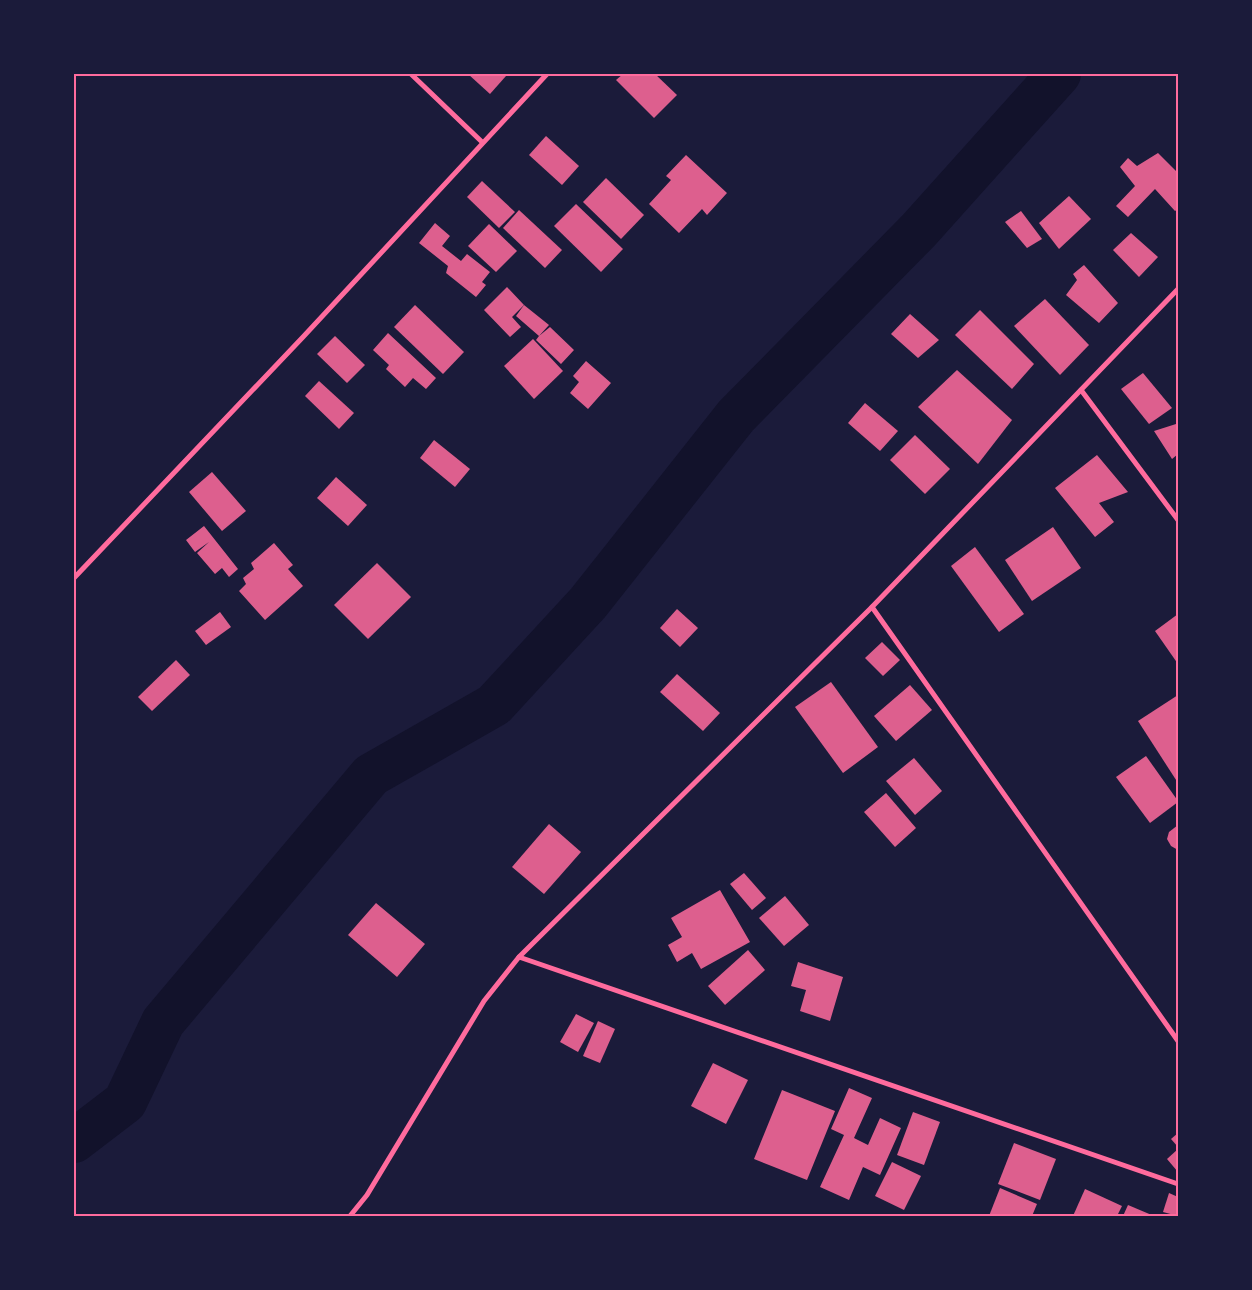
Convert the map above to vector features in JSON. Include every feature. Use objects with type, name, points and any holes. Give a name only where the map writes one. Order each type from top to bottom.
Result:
[{"type":"street","points":[[411,74],[482,142]]},
{"type":"street","points":[[74,578],[547,74]]},
{"type":"street","points":[[350,1216],[366,1195],[484,1001],[519,957],[872,607],[1178,289]]},
{"type":"street","points":[[1081,390],[1178,520]]},
{"type":"street","points":[[872,607],[1178,1041]]},
{"type":"street","points":[[519,957],[1178,1184]]},
{"type":"building","points":[[468,74],[503,74],[506,76],[490,94]]},
{"type":"building","points":[[623,74],[655,74],[677,95],[654,118],[616,80]]},
{"type":"building","points":[[546,136],[579,166],[562,185],[529,155]]},
{"type":"building","points":[[1158,153],[1178,173],[1178,209],[1175,211],[1155,189],[1128,217],[1116,206],[1135,186],[1120,167],[1128,158],[1137,166]]},
{"type":"building","points":[[686,155],[727,193],[707,215],[702,209],[679,233],[649,204],[671,180],[666,176]]},
{"type":"building","points":[[606,178],[644,215],[621,239],[583,202]]},
{"type":"building","points":[[482,181],[515,212],[499,228],[467,197]]},
{"type":"building","points":[[1069,196],[1091,219],[1059,249],[1039,223]]},
{"type":"building","points":[[576,204],[623,249],[601,272],[554,226]]},
{"type":"building","points":[[519,210],[562,250],[545,268],[503,228]]},
{"type":"building","points":[[1021,211],[1042,239],[1027,248],[1005,222]]},
{"type":"building","points":[[435,223],[450,236],[442,246],[461,261],[467,254],[490,272],[482,282],[486,285],[476,297],[446,273],[448,266],[419,243]]},
{"type":"building","points":[[489,224],[517,251],[496,272],[468,246]]},
{"type":"building","points":[[1131,233],[1158,257],[1139,277],[1113,250]]},
{"type":"building","points":[[1084,265],[1118,303],[1099,323],[1066,295],[1077,280],[1073,274]]},
{"type":"building","points":[[507,287],[524,305],[512,317],[521,327],[510,337],[484,310]]},
{"type":"building","points":[[1045,299],[1089,345],[1060,375],[1014,326]]},
{"type":"building","points":[[415,305],[464,352],[443,374],[394,327]]},
{"type":"building","points":[[524,305],[549,325],[539,336],[516,316]]},
{"type":"building","points":[[980,310],[1034,364],[1012,389],[955,335]]},
{"type":"building","points":[[910,314],[939,340],[918,358],[891,334]]},
{"type":"building","points":[[550,327],[574,350],[561,364],[536,340]]},
{"type":"building","points":[[388,333],[436,378],[426,389],[413,378],[405,387],[386,369],[389,365],[373,350]]},
{"type":"building","points":[[335,336],[365,365],[347,383],[317,354]]},
{"type":"building","points":[[533,339],[563,371],[534,399],[504,366]]},
{"type":"building","points":[[586,361],[611,383],[588,409],[570,393],[579,382],[573,376]]},
{"type":"building","points":[[957,370],[1012,420],[978,464],[918,407]]},
{"type":"building","points":[[1143,373],[1172,408],[1149,424],[1121,389]]},
{"type":"building","points":[[319,381],[354,413],[339,429],[305,396]]},
{"type":"building","points":[[865,403],[898,431],[880,451],[848,423]]},
{"type":"building","points":[[1178,412],[1178,454],[1172,459],[1154,431],[1176,424],[1176,413]]},
{"type":"building","points":[[915,435],[950,469],[925,494],[890,460]]},
{"type":"building","points":[[434,440],[470,469],[455,487],[420,458]]},
{"type":"building","points":[[1097,455],[1128,492],[1099,503],[1114,522],[1095,537],[1055,488]]},
{"type":"building","points":[[212,472],[246,511],[222,531],[189,492]]},
{"type":"building","points":[[336,477],[367,505],[348,526],[317,498]]},
{"type":"building","points":[[204,526],[238,569],[229,577],[222,568],[215,574],[197,553],[209,542],[195,552],[186,540]]},
{"type":"building","points":[[1053,527],[1081,568],[1032,601],[1005,560]]},
{"type":"building","points":[[274,543],[293,565],[288,569],[303,586],[265,620],[239,591],[246,584],[243,578],[254,569],[251,563]]},
{"type":"building","points":[[975,547],[1024,614],[999,632],[951,566]]},
{"type":"building","points":[[377,563],[411,597],[368,639],[334,605]]},
{"type":"building","points":[[677,609],[698,628],[680,647],[660,628]]},
{"type":"building","points":[[220,612],[231,627],[206,645],[195,631]]},
{"type":"building","points":[[1178,614],[1178,664],[1155,631]]},
{"type":"building","points":[[882,642],[900,660],[883,676],[865,658]]},
{"type":"building","points":[[176,660],[190,675],[152,711],[138,697]]},
{"type":"building","points":[[677,674],[720,713],[703,731],[660,692]]},
{"type":"building","points":[[831,682],[878,747],[843,773],[795,707]]},
{"type":"building","points":[[910,685],[932,710],[896,741],[874,716]]},
{"type":"building","points":[[1178,695],[1178,783],[1138,721]]},
{"type":"building","points":[[1146,756],[1178,801],[1150,823],[1116,777]]},
{"type":"building","points":[[914,758],[942,791],[915,815],[886,781]]},
{"type":"building","points":[[886,793],[916,828],[895,847],[864,812]]},
{"type":"building","points":[[549,824],[581,852],[544,894],[512,867]]},
{"type":"building","points":[[1178,825],[1178,850],[1171,846],[1167,839],[1169,832]]},
{"type":"building","points":[[744,873],[766,898],[752,910],[730,884]]},
{"type":"building","points":[[720,890],[750,942],[701,969],[692,953],[677,962],[668,945],[682,937],[671,918]]},
{"type":"building","points":[[785,896],[809,925],[784,946],[759,918]]},
{"type":"building","points":[[376,903],[425,944],[397,977],[348,935]]},
{"type":"building","points":[[748,950],[765,970],[725,1005],[708,986]]},
{"type":"building","points":[[798,962],[843,977],[830,1021],[800,1011],[806,990],[791,986]]},
{"type":"building","points":[[576,1014],[594,1023],[578,1052],[560,1042]]},
{"type":"building","points":[[598,1021],[615,1029],[600,1063],[583,1056]]},
{"type":"building","points":[[713,1063],[748,1080],[726,1124],[691,1106]]},
{"type":"building","points":[[849,1088],[872,1098],[854,1138],[868,1145],[880,1118],[901,1128],[880,1175],[863,1167],[849,1200],[820,1187],[844,1135],[831,1129]]},
{"type":"building","points":[[782,1090],[835,1111],[807,1180],[754,1159]]},
{"type":"building","points":[[913,1112],[940,1122],[924,1165],[897,1155]]},
{"type":"building","points":[[1178,1133],[1178,1147],[1171,1139]]},
{"type":"building","points":[[1014,1143],[1056,1159],[1040,1200],[998,1184]]},
{"type":"building","points":[[1178,1149],[1178,1172],[1167,1159]]},
{"type":"building","points":[[892,1162],[921,1176],[904,1210],[875,1196]]},
{"type":"building","points":[[1000,1188],[1037,1204],[1032,1216],[989,1216]]},
{"type":"building","points":[[1085,1189],[1122,1206],[1117,1216],[1073,1216]]},
{"type":"building","points":[[1169,1193],[1178,1197],[1178,1216],[1163,1212]]},
{"type":"building","points":[[1128,1205],[1154,1216],[1123,1216]]},
{"type":"waterway","points":[[74,1141],[125,1102],[163,1022],[371,775],[494,705],[588,603],[736,416],[919,230],[1059,74]]}]
